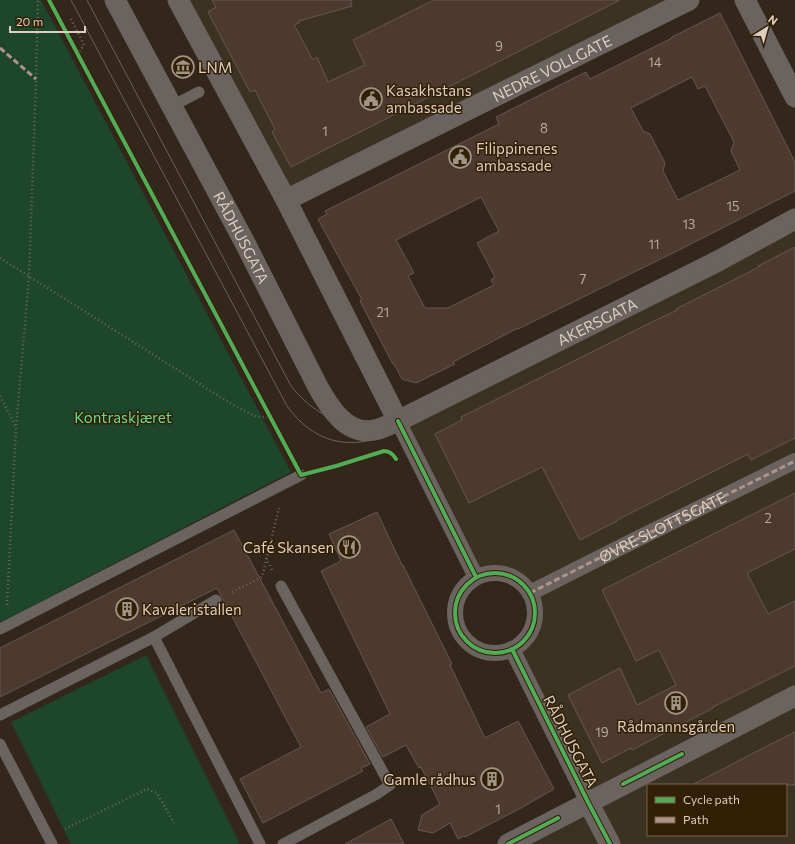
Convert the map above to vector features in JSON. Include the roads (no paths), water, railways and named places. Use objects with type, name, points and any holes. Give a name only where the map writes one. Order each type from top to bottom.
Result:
[{"type":"street","name":"RÅDHUSGATA","points":[[115,0],[245,243],[328,405],[344,422],[358,429],[374,430],[398,421]]},
{"type":"street","points":[[178,0],[286,200],[476,577]]},
{"type":"street","name":"NEDRE VOLLGATE","points":[[286,200],[689,0]]},
{"type":"street","points":[[745,0],[795,97]]},
{"type":"street","name":"AKERSGATA","points":[[398,421],[718,261],[795,219]]},
{"type":"street","name":"ØVRE SLOTTSGATE","points":[[530,593],[795,461]]},
{"type":"street","points":[[491,572],[507,574],[520,581],[530,593],[535,609],[533,625],[525,639],[512,649],[499,653],[485,652],[472,646],[462,636],[456,624],[454,610],[458,596],[466,585],[476,577],[491,572]]},
{"type":"street","name":"RÅDHUSGATA","points":[[512,649],[610,844]]},
{"type":"street","points":[[508,844],[795,696]]},
{"type":"lane","points":[[172,106],[199,92]]},
{"type":"lane","points":[[3,628],[301,475]]},
{"type":"lane","points":[[281,586],[390,785],[378,794],[283,844]]},
{"type":"lane","points":[[0,715],[154,637],[216,600]]},
{"type":"lane","points":[[154,637],[260,844]]},
{"type":"lane","points":[[0,744],[50,841]]},
{"type":"tram line","points":[[71,0],[287,406],[297,419],[320,436],[346,442],[360,442],[390,434],[795,226]]},
{"type":"tram line","points":[[87,0],[291,386],[313,408],[338,420],[351,423],[365,423],[380,421],[395,416],[610,309],[795,211]]},
{"type":"place","name":"LNM","points":[[183,67]]},
{"type":"place","name":"Kasakhstans ambassade","points":[[371,99]]},
{"type":"place","name":"Filippinenes ambassade","points":[[460,157]]},
{"type":"place","name":"Café Skansen","points":[[349,547]]},
{"type":"place","name":"Kavaleristallen","points":[[127,609]]},
{"type":"place","name":"Rådmannsgården","points":[[676,703]]},
{"type":"place","name":"Gamle rådhus","points":[[492,779]]},
{"type":"park label","name":"Kontraskjæret","points":[[123,417]]}]
